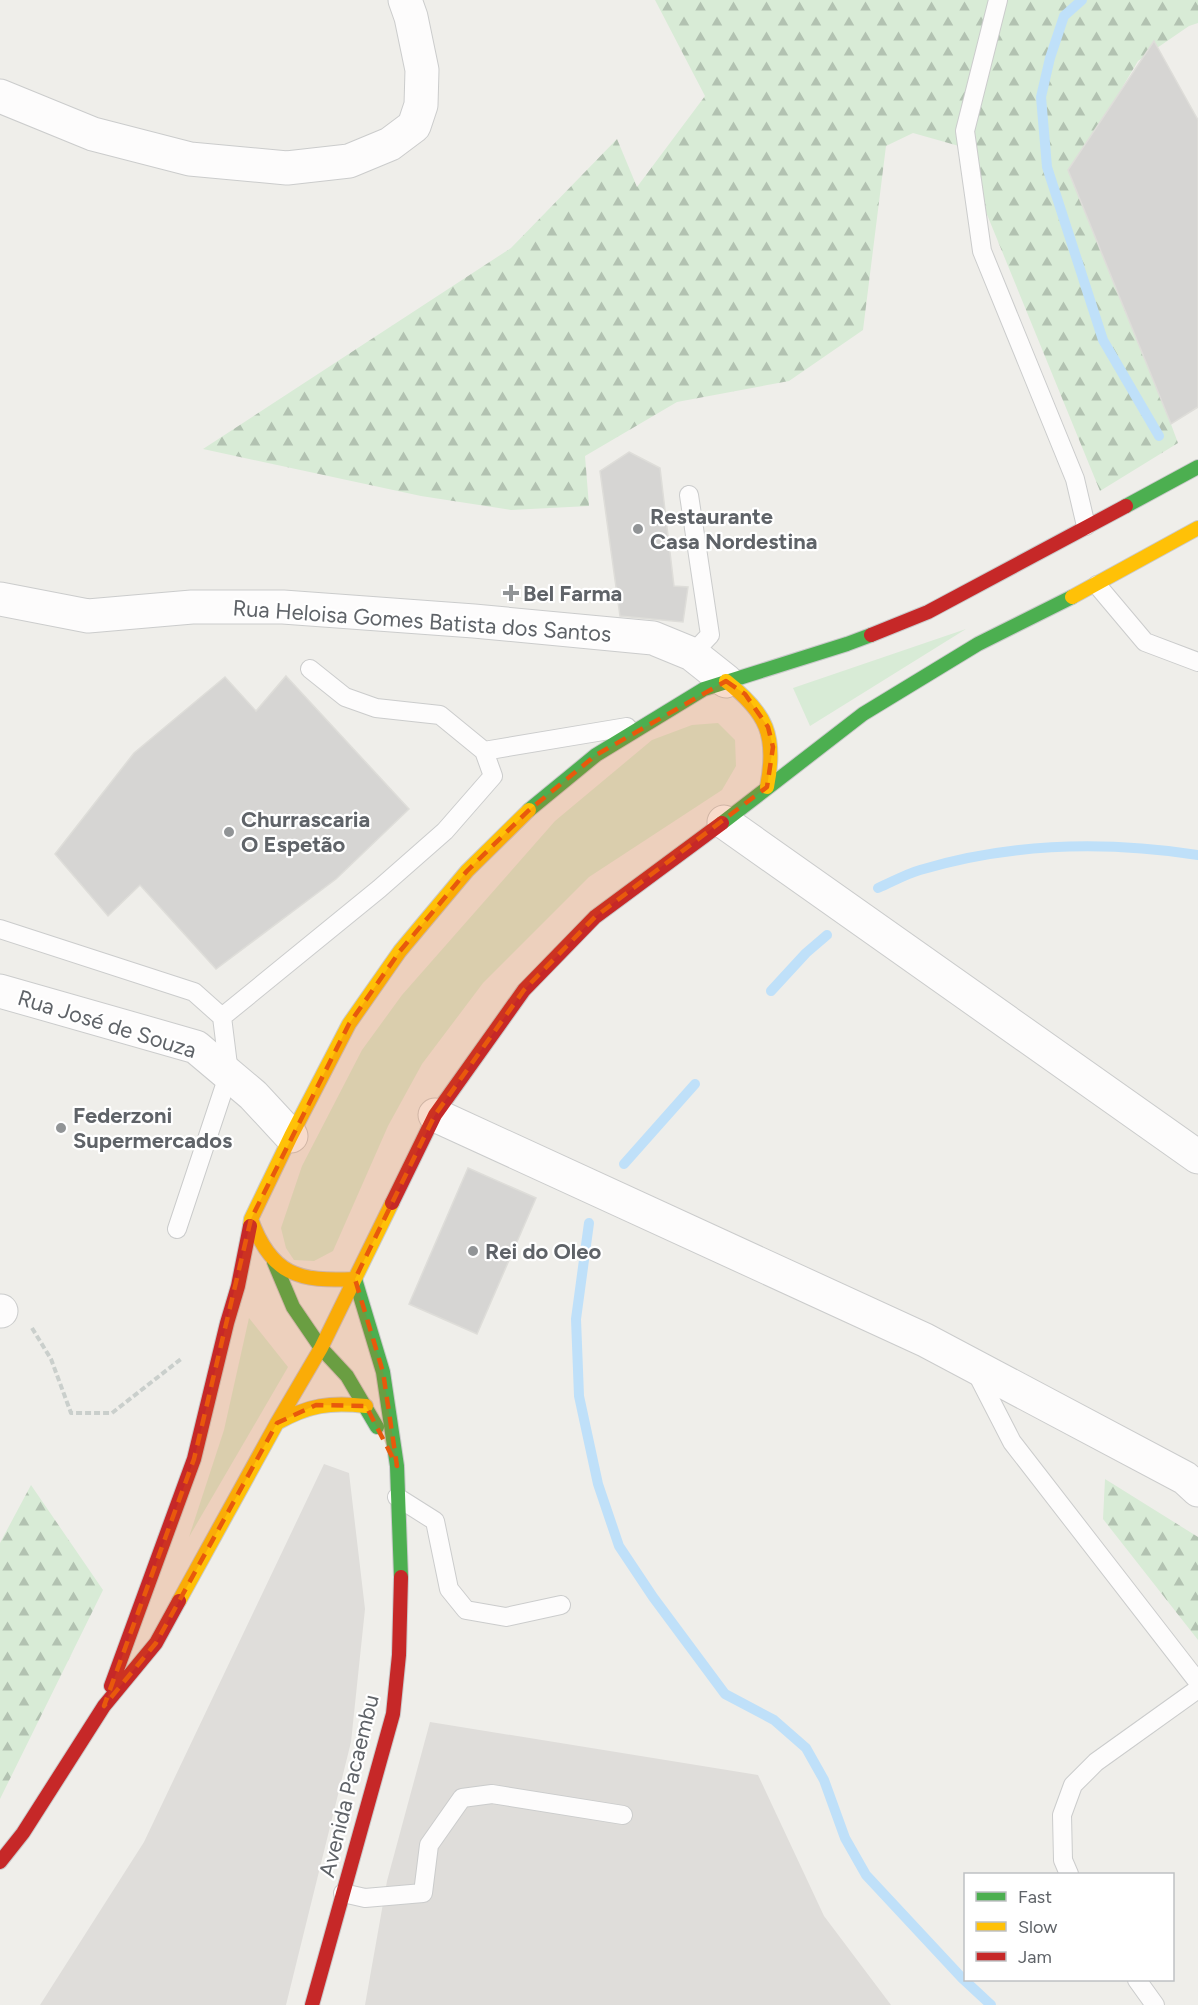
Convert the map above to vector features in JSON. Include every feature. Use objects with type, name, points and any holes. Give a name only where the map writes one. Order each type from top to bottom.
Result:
[{"type":"main road","points":[[104,1706],[194,1459],[226,1323],[238,1286],[252,1219],[291,1136],[349,1024],[400,951],[467,871],[528,811],[596,755],[704,689],[847,644],[928,612],[1198,466]]},
{"type":"main road","points":[[0,1862],[23,1833],[104,1706],[156,1643],[321,1347],[435,1114],[524,990],[595,917],[724,822],[863,714],[978,644],[1097,585],[1198,528]]},
{"type":"main road","points":[[726,681],[745,694],[759,710],[768,727],[772,747],[772,767],[767,787]]},
{"type":"main road","points":[[252,1219],[263,1250],[274,1262],[292,1273],[312,1279],[334,1281],[355,1279]]},
{"type":"main road","points":[[274,1262],[281,1286],[292,1308],[305,1329],[347,1376],[397,1466]]},
{"type":"main road","name":"Avenida Pacaembu","points":[[312,2005],[393,1714],[399,1655],[401,1592],[397,1466],[383,1372],[355,1279]]},
{"type":"main road","points":[[277,1423],[296,1412],[316,1405],[338,1403],[366,1407]]},
{"type":"street","points":[[0,96],[93,134],[190,159],[287,168],[349,161],[390,144],[414,126],[421,105],[422,70],[411,17],[405,0]]},
{"type":"street","name":"Rua Heloisa Gomes Batista dos Santos","points":[[0,599],[88,616],[192,608],[284,608],[474,621],[653,638],[692,654],[726,681]]},
{"type":"street","points":[[724,822],[1198,1157]]},
{"type":"street","name":"Rua José de Souza","points":[[0,991],[196,1047],[253,1095],[291,1136]]},
{"type":"street","points":[[435,1114],[925,1340],[1194,1479]]},
{"type":"lane","points":[[998,0],[965,131],[982,251],[1075,479],[1086,526]]},
{"type":"lane","points":[[689,495],[710,635],[692,654]]},
{"type":"lane","points":[[1097,585],[1145,642],[1198,662]]},
{"type":"lane","points":[[222,1017],[379,889],[445,831],[493,776],[484,751],[440,715],[376,708],[345,697],[310,669]]},
{"type":"lane","points":[[484,751],[649,723]]},
{"type":"lane","points":[[0,929],[194,992],[222,1017],[229,1073],[177,1229]]},
{"type":"lane","points":[[973,1365],[1012,1442],[1198,1682]]},
{"type":"lane","points":[[397,1497],[435,1521],[449,1589],[466,1610],[506,1617],[561,1605]]},
{"type":"lane","points":[[1069,1873],[1063,1860],[1062,1815],[1073,1785],[1096,1762],[1198,1689]]},
{"type":"lane","points":[[343,1893],[365,1898],[423,1893],[429,1845],[462,1798],[492,1794],[623,1815]]},
{"type":"lane","points":[[1138,1981],[1155,2005]]},
{"type":"path","points":[[1,1311],[31,1325],[51,1359],[71,1413],[112,1413],[182,1358]]},
{"type":"highlighted area","points":[[726,681],[745,694],[768,727],[773,747],[767,787],[595,917],[524,990],[435,1115],[355,1279],[383,1372],[397,1466],[366,1406],[316,1405],[277,1423],[156,1643],[104,1706],[194,1459],[251,1219],[349,1024],[400,951],[467,871],[528,811],[596,755]]},
{"type":"shaded area","points":[[324,1464],[349,1473],[365,1609],[351,1742],[286,2005],[40,2005],[144,1842]]},
{"type":"shaded area","points":[[430,1722],[758,1775],[824,1916],[891,2005],[365,2005],[387,1881]]},
{"type":"green space","points":[[655,0],[1198,0],[1198,23],[1189,26],[1138,61],[1081,157],[1083,188],[1178,443],[1100,491],[959,146],[913,133],[886,146],[863,330],[789,381],[677,402],[585,456],[589,506],[511,510],[421,496],[203,449],[511,248],[617,139],[637,187],[705,96]]},
{"type":"green space","points":[[966,629],[810,726],[793,688]]},
{"type":"green space","points":[[718,723],[735,740],[736,766],[722,790],[589,877],[483,983],[422,1064],[388,1126],[333,1251],[314,1261],[294,1260],[286,1248],[281,1228],[302,1166],[362,1050],[402,995],[555,821],[652,740],[692,725]]},
{"type":"green space","points":[[249,1318],[288,1367],[189,1537],[224,1430]]},
{"type":"green space","points":[[1105,1479],[1198,1537],[1198,1640],[1103,1519]]},
{"type":"green space","points":[[31,1485],[103,1590],[0,1799],[0,1543]]},
{"type":"building","points":[[1154,41],[1198,120],[1198,407],[1171,424],[1068,170]]},
{"type":"building","name":"Restaurante Casa Nordestina","points":[[629,452],[660,468],[674,586],[688,587],[683,622],[620,616],[600,471]]},
{"type":"building","name":"Churrascaria O Espetão","points":[[286,676],[409,809],[336,879],[216,969],[140,885],[108,916],[55,854],[134,753],[225,677],[256,711]]},
{"type":"building","name":"Rei do Oleo","points":[[468,1168],[536,1198],[477,1334],[409,1304]]},
{"type":"waterway","points":[[1082,0],[1064,16],[1050,58],[1041,97],[1047,167],[1103,340],[1159,436]]},
{"type":"waterway","points":[[878,888],[915,872],[954,861],[1023,850],[1093,846],[1198,855]]},
{"type":"waterway","points":[[771,991],[806,953],[827,935]]},
{"type":"waterway","points":[[624,1164],[695,1084]]},
{"type":"waterway","points":[[589,1223],[576,1319],[579,1396],[598,1484],[619,1546],[653,1597],[725,1694],[774,1720],[806,1748],[824,1780],[845,1838],[866,1875],[964,1980]]},
{"type":"waterway","points":[[965,1981],[991,2005]]},
{"type":"traffic: fast","points":[[1126,506],[1198,467]]},
{"type":"traffic: fast","points":[[722,823],[863,714],[978,644],[1072,597]]},
{"type":"traffic: fast","points":[[529,810],[596,755],[704,689],[871,635]]},
{"type":"traffic: fast","points":[[274,1262],[293,1307],[321,1348]]},
{"type":"traffic: fast","points":[[355,1279],[383,1372],[397,1466],[401,1577]]},
{"type":"traffic: fast","points":[[321,1348],[347,1376],[377,1427]]},
{"type":"traffic: slow","points":[[1072,597],[1198,528]]},
{"type":"traffic: slow","points":[[726,681],[751,704],[766,727],[771,753],[767,787]]},
{"type":"traffic: slow","points":[[250,1226],[251,1219],[291,1136],[349,1024],[400,951],[467,871],[529,810]]},
{"type":"traffic: slow","points":[[179,1601],[321,1348],[392,1203]]},
{"type":"traffic: slow","points":[[251,1219],[268,1252],[290,1271],[318,1279],[355,1279]]},
{"type":"traffic: slow","points":[[277,1423],[299,1412],[320,1406],[341,1404],[366,1406]]},
{"type":"traffic: jam","points":[[871,635],[928,612],[1126,506]]},
{"type":"traffic: jam","points":[[392,1203],[435,1115],[524,990],[595,917],[722,823]]},
{"type":"traffic: jam","points":[[111,1686],[194,1459],[238,1286],[250,1226]]},
{"type":"traffic: jam","points":[[312,2005],[393,1714],[399,1655],[401,1577]]},
{"type":"traffic: jam","points":[[0,1862],[23,1833],[104,1706],[156,1643],[179,1601]]},
{"type":"place","name":"Restaurante Casa Nordestina","points":[[638,529]]},
{"type":"place","name":"Bel Farma","points":[[511,593]]},
{"type":"place","name":"Churrascaria O Espetão","points":[[229,832]]},
{"type":"place","name":"Federzoni Supermercados","points":[[61,1128]]},
{"type":"place","name":"Rei do Oleo","points":[[473,1251]]}]
